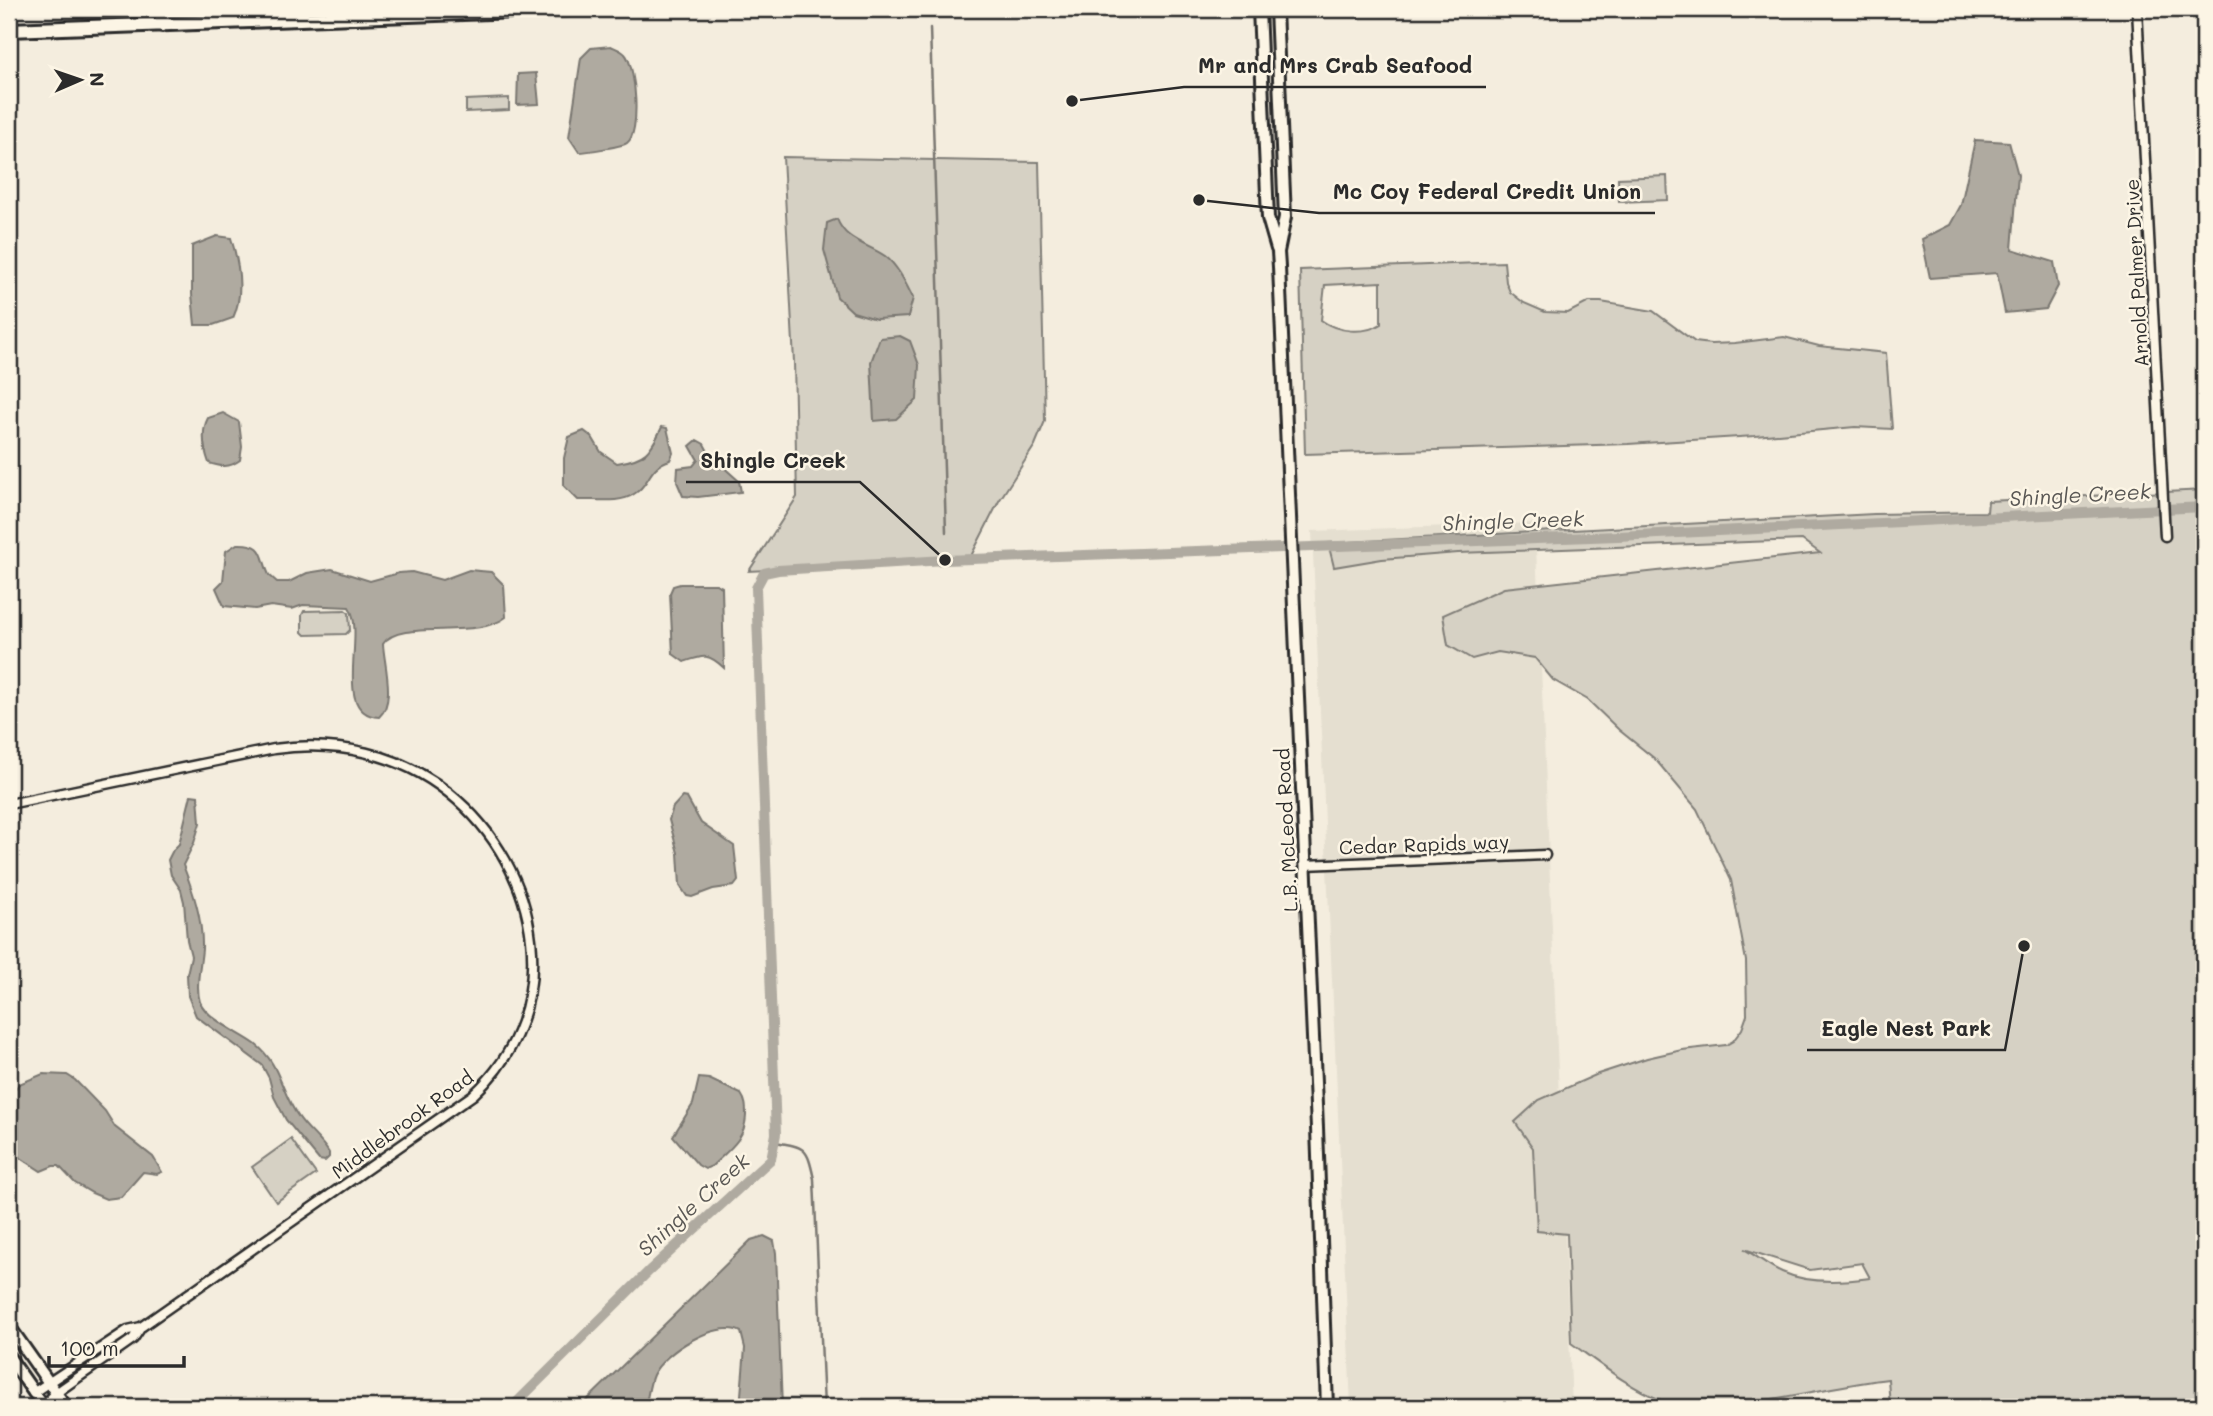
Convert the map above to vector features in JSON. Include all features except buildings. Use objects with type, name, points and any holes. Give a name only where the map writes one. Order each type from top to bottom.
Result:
[{"type":"main road","points":[[161,9],[162,24]]},
{"type":"main road","points":[[9,30],[569,9]]},
{"type":"street","name":"L.B. McLeod Road","points":[[1259,9],[1268,218],[1278,252],[1327,1407]]},
{"type":"street","name":"L.B. McLeod Road","points":[[1276,9],[1286,217],[1278,252]]},
{"type":"street","name":"Arnold Palmer Drive","points":[[2137,9],[2165,536]]},
{"type":"street","name":"Middlebrook Road","points":[[9,804],[274,749],[318,745],[356,750],[390,760],[419,774],[449,793],[466,808],[501,853],[516,883],[526,911],[533,954],[528,1005],[512,1046],[487,1081],[448,1114],[141,1327],[133,1339],[56,1393],[43,1407]]},
{"type":"street","name":"Cedar Rapids way","points":[[1305,865],[1545,855]]},
{"type":"street","points":[[9,1326],[66,1407]]},
{"type":"street","name":"Middlebrook Road","points":[[33,1392],[128,1330],[141,1327]]},
{"type":"street","points":[[9,1357],[43,1407]]},
{"type":"shaded area","points":[[611,46],[625,54],[632,72],[635,114],[631,137],[624,144],[579,152],[569,137],[581,58],[591,48]]},
{"type":"shaded area","points":[[536,73],[539,104],[517,105],[518,74]]},
{"type":"shaded area","points":[[509,98],[509,110],[466,112],[466,100]]},
{"type":"shaded area","points":[[1975,140],[2009,142],[2018,175],[2012,249],[2054,262],[2058,286],[2046,309],[2005,313],[1997,273],[1930,278],[1922,239],[1950,225],[1961,205]]},
{"type":"shaded area","points":[[783,157],[1039,162],[1045,421],[1035,445],[999,501],[970,558],[749,571],[797,497],[794,362]]},
{"type":"shaded area","points":[[1667,176],[1668,200],[1619,202],[1618,178]]},
{"type":"shaded area","points":[[837,219],[845,232],[885,256],[898,270],[913,298],[908,317],[876,319],[853,312],[837,297],[824,250],[827,223]]},
{"type":"shaded area","points":[[217,236],[231,238],[234,248],[239,278],[236,309],[233,318],[213,325],[195,325],[192,246]]},
{"type":"shaded area","points":[[1504,262],[1510,292],[1524,303],[1545,312],[1568,313],[1589,302],[1601,302],[1653,311],[1695,342],[1735,343],[1784,337],[1819,346],[1886,353],[1892,429],[1855,427],[1628,444],[1305,454],[1300,270]],"holes":[[[1381,282],[1381,324],[1367,330],[1351,331],[1321,320],[1325,285]]]},
{"type":"shaded area","points":[[900,336],[910,341],[919,365],[917,400],[896,419],[874,421],[871,362],[880,338]]},
{"type":"shaded area","points":[[223,413],[239,422],[242,447],[240,460],[225,466],[209,463],[204,440],[208,418]]},
{"type":"shaded area","points":[[662,427],[667,428],[673,453],[670,460],[657,467],[634,494],[614,500],[578,500],[564,486],[564,458],[569,437],[584,431],[592,437],[601,452],[617,463],[646,453]]},
{"type":"shaded area","points":[[697,440],[739,481],[741,492],[683,496],[677,482],[678,468],[693,466],[698,460],[690,446]]},
{"type":"shaded area","points":[[2204,490],[2204,1407],[1890,1407],[1888,1379],[1717,1405],[1661,1400],[1626,1382],[1571,1343],[1567,1234],[1537,1231],[1533,1148],[1515,1122],[1539,1100],[1598,1074],[1647,1058],[1682,1050],[1726,1045],[1733,1041],[1742,1029],[1747,1015],[1746,961],[1731,880],[1697,809],[1655,759],[1588,700],[1553,680],[1535,658],[1498,652],[1472,659],[1448,645],[1443,615],[1504,588],[1820,553],[1802,540],[1458,553],[1382,559],[1334,567],[1328,543],[1874,514],[1987,512],[1988,501]],"holes":[[[1744,1249],[1810,1270],[1862,1263],[1870,1278],[1837,1281],[1803,1279],[1777,1270]]]},
{"type":"shaded area","points":[[1535,523],[1572,1407],[1351,1407],[1312,531]]},
{"type":"shaded area","points":[[237,544],[257,548],[269,575],[277,582],[289,582],[307,573],[332,569],[370,581],[412,572],[442,580],[469,570],[491,572],[504,585],[506,617],[477,628],[421,630],[392,636],[383,644],[388,693],[384,710],[379,717],[365,713],[357,702],[353,688],[355,636],[349,607],[303,605],[292,609],[271,606],[255,609],[224,606],[216,588],[223,581],[226,551]]},
{"type":"shaded area","points":[[716,584],[722,587],[724,668],[710,658],[701,657],[684,662],[673,654],[670,593],[673,586]]},
{"type":"shaded area","points":[[345,610],[349,613],[350,630],[346,634],[305,635],[302,632],[304,611]]},
{"type":"shaded area","points":[[191,795],[198,796],[200,823],[183,865],[194,895],[201,927],[198,989],[200,1002],[209,1014],[264,1052],[292,1107],[329,1153],[325,1161],[319,1160],[286,1120],[262,1065],[196,1016],[188,996],[187,974],[191,956],[184,902],[181,890],[171,875],[168,860],[179,844]]},
{"type":"shaded area","points":[[682,797],[687,798],[701,823],[734,846],[738,881],[734,886],[713,889],[692,897],[687,896],[680,886],[678,853],[669,820],[673,807]]},
{"type":"shaded area","points":[[43,1074],[67,1075],[75,1080],[105,1111],[115,1127],[153,1157],[162,1172],[143,1172],[121,1197],[106,1199],[75,1183],[59,1166],[41,1171],[21,1158],[9,1142],[9,1097],[19,1084]]},
{"type":"shaded area","points":[[699,1078],[709,1079],[741,1094],[746,1107],[743,1132],[730,1149],[705,1169],[698,1165],[673,1136],[693,1104]]},
{"type":"shaded area","points":[[291,1139],[316,1174],[276,1202],[252,1167]]},
{"type":"shaded area","points":[[764,1236],[774,1241],[776,1253],[782,1407],[740,1407],[745,1348],[741,1332],[731,1329],[719,1330],[692,1340],[668,1357],[653,1375],[645,1407],[580,1407],[751,1240]]},
{"type":"waterway","points":[[930,28],[946,532]]},
{"type":"waterway","name":"Shingle Creek","points":[[512,1407],[649,1271],[771,1159],[776,1134],[756,588],[764,573],[945,560],[1618,536],[2204,507]]},
{"type":"waterway","points":[[774,1142],[793,1145],[803,1150],[814,1179],[824,1407]]},
{"type":"place","name":"Mr and Mrs Crab Seafood","points":[[1072,101]]},
{"type":"place","name":"Mc Coy Federal Credit Union","points":[[1199,200]]},
{"type":"place","name":"Shingle Creek","points":[[945,560]]},
{"type":"place","name":"Eagle Nest Park","points":[[2024,946]]}]
